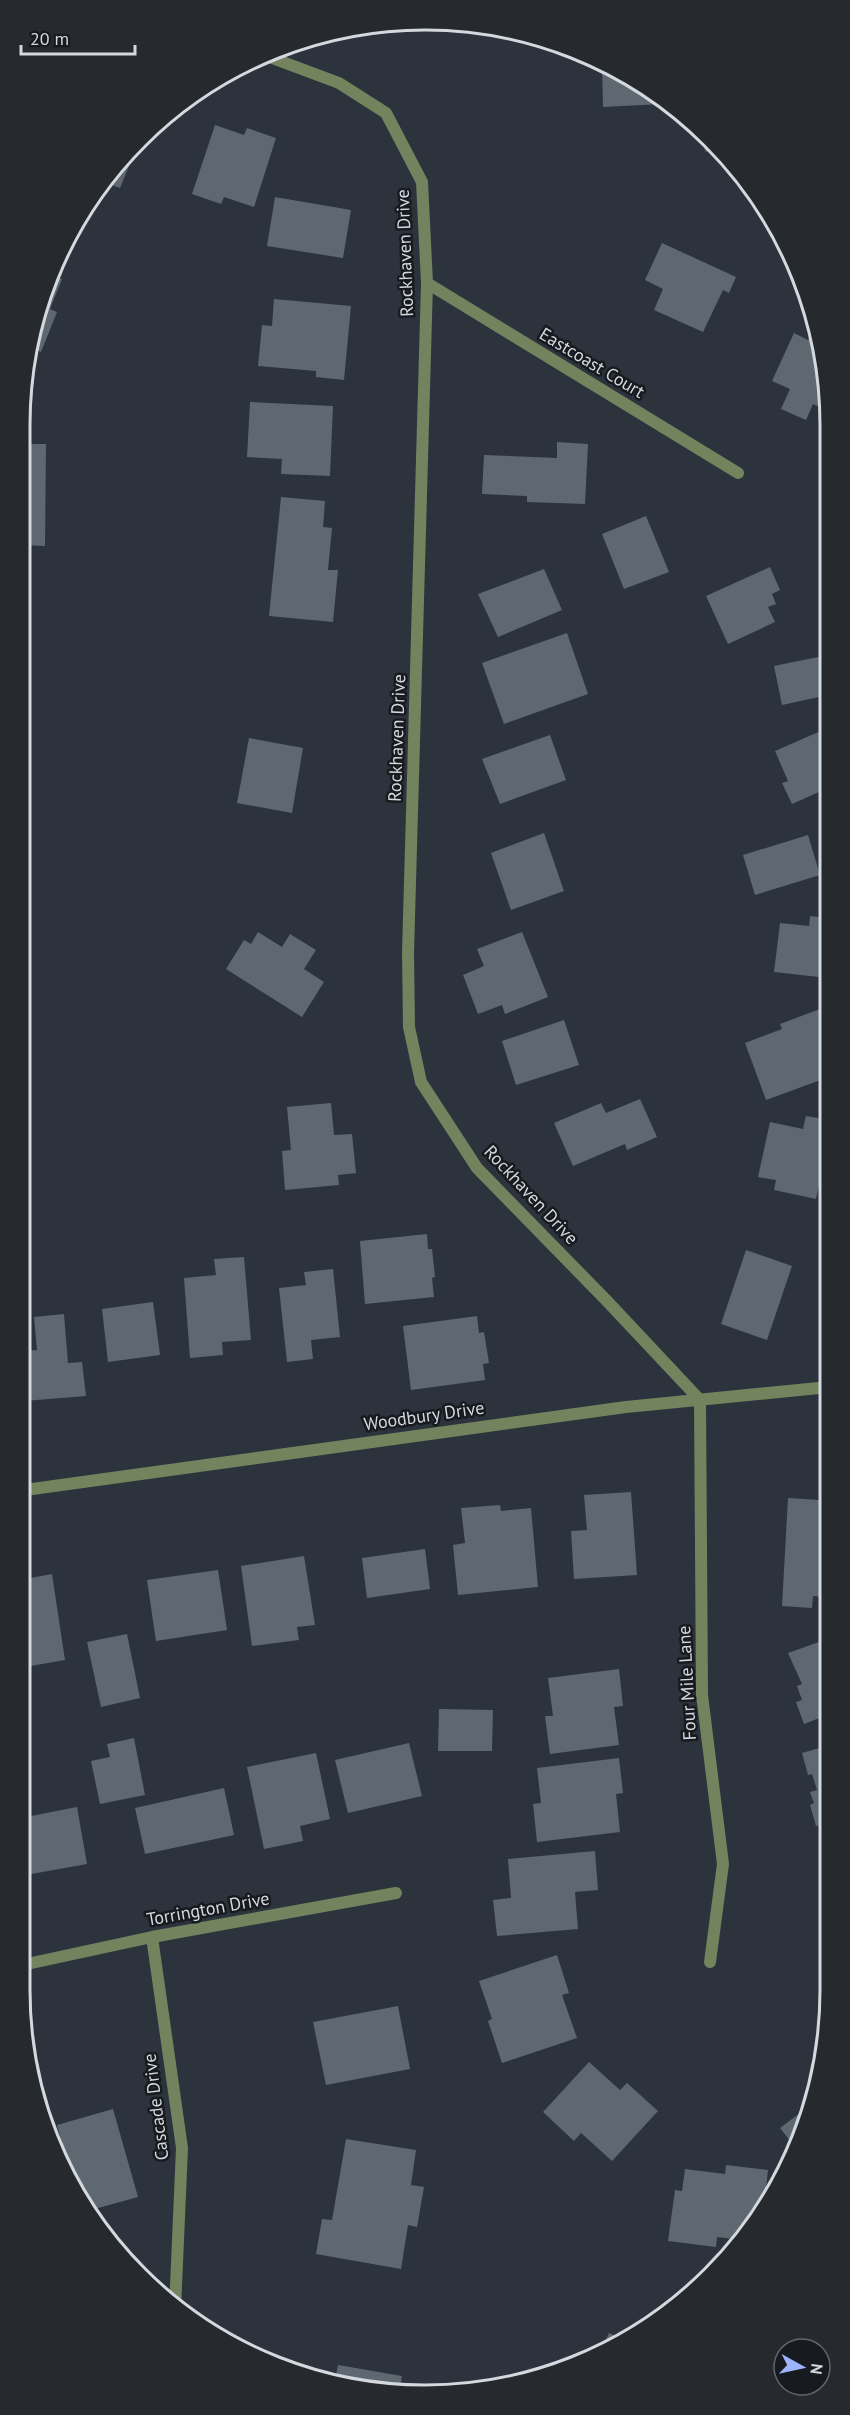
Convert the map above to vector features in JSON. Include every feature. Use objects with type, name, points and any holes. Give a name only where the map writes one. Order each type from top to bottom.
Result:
[{"type":"street","name":"Rockhaven Drive","points":[[276,59],[339,83],[386,113],[422,182],[427,283],[408,953],[409,1027],[421,1082],[477,1168],[700,1400]]},
{"type":"street","name":"Eastcoast Court","points":[[427,283],[738,473]]},
{"type":"street","name":"Woodbury Drive","points":[[30,1489],[626,1407],[820,1388]]},
{"type":"street","name":"Four Mile Lane","points":[[700,1400],[702,1695],[723,1864],[710,1962]]},
{"type":"street","name":"Torrington Drive","points":[[30,1963],[152,1937],[396,1893]]},
{"type":"street","name":"Cascade Drive","points":[[152,1937],[182,2148],[176,2296]]},
{"type":"building","points":[[602,72],[654,104],[603,107]]},
{"type":"building","points":[[215,125],[244,135],[247,128],[276,138],[254,207],[224,197],[221,204],[192,194]]},
{"type":"building","points":[[130,163],[120,188],[112,185]]},
{"type":"building","points":[[275,197],[351,210],[343,258],[267,246]]},
{"type":"building","points":[[662,243],[736,277],[729,293],[723,290],[703,332],[654,310],[663,289],[645,280]]},
{"type":"building","points":[[59,277],[62,279],[50,309],[57,312],[41,352],[38,350],[43,323]]},
{"type":"building","points":[[274,299],[351,306],[344,380],[316,377],[316,371],[258,366],[262,325],[272,326]]},
{"type":"building","points":[[794,333],[808,340],[810,337],[817,373],[819,407],[813,404],[806,420],[781,409],[790,389],[772,381]]},
{"type":"building","points":[[250,402],[333,406],[330,476],[281,474],[282,459],[247,457]]},
{"type":"building","points":[[557,442],[588,444],[585,504],[527,502],[527,496],[482,494],[484,455],[557,458]]},
{"type":"building","points":[[30,444],[46,444],[45,546],[30,545]]},
{"type":"building","points":[[281,497],[325,501],[323,527],[332,528],[328,570],[338,570],[333,622],[269,616]]},
{"type":"building","points":[[646,516],[669,572],[624,589],[602,534]]},
{"type":"building","points":[[770,567],[780,590],[772,594],[776,604],[768,607],[775,622],[728,644],[706,596]]},
{"type":"building","points":[[544,569],[562,610],[498,637],[478,594]]},
{"type":"building","points":[[567,633],[588,694],[504,724],[482,663]]},
{"type":"building","points":[[820,657],[820,697],[782,705],[774,666]]},
{"type":"building","points":[[820,731],[820,792],[792,804],[782,783],[788,781],[775,751]]},
{"type":"building","points":[[550,735],[566,780],[500,804],[482,759]]},
{"type":"building","points":[[249,738],[303,748],[292,813],[237,803]]},
{"type":"building","points":[[544,833],[564,891],[511,910],[491,853]]},
{"type":"building","points":[[808,835],[820,875],[755,895],[743,855]]},
{"type":"building","points":[[810,916],[820,917],[820,977],[774,972],[780,923],[809,926]]},
{"type":"building","points":[[258,932],[282,947],[290,934],[316,950],[304,969],[324,982],[302,1017],[226,969],[244,940],[251,944]]},
{"type":"building","points":[[522,932],[548,997],[505,1014],[502,1005],[478,1014],[463,975],[484,966],[477,949]]},
{"type":"building","points":[[820,1009],[820,1080],[766,1100],[745,1043],[782,1029],[780,1024]]},
{"type":"building","points":[[564,1020],[579,1065],[516,1085],[502,1041]]},
{"type":"building","points":[[640,1099],[657,1137],[627,1150],[625,1144],[573,1166],[554,1123],[601,1103],[606,1113]]},
{"type":"building","points":[[331,1103],[334,1135],[352,1134],[356,1173],[338,1175],[339,1185],[285,1190],[282,1151],[291,1150],[287,1107]]},
{"type":"building","points":[[806,1116],[820,1118],[820,1181],[816,1199],[774,1190],[776,1180],[758,1177],[770,1122],[803,1129]]},
{"type":"building","points":[[427,1234],[428,1249],[432,1249],[435,1277],[432,1278],[434,1297],[365,1304],[360,1241]]},
{"type":"building","points":[[746,1250],[792,1266],[767,1340],[721,1324]]},
{"type":"building","points":[[244,1257],[251,1340],[222,1342],[223,1355],[190,1358],[184,1278],[216,1275],[214,1259]]},
{"type":"building","points":[[333,1269],[340,1337],[311,1340],[313,1359],[287,1362],[279,1288],[306,1285],[304,1272]]},
{"type":"building","points":[[153,1302],[160,1355],[108,1362],[102,1309]]},
{"type":"building","points":[[64,1314],[68,1363],[82,1362],[86,1396],[30,1401],[30,1351],[37,1350],[34,1317]]},
{"type":"building","points":[[477,1316],[479,1333],[484,1332],[489,1363],[483,1364],[485,1380],[411,1390],[403,1326]]},
{"type":"building","points":[[631,1492],[637,1575],[574,1579],[571,1531],[587,1530],[584,1495]]},
{"type":"building","points":[[788,1498],[819,1500],[820,1597],[813,1596],[812,1608],[782,1606]]},
{"type":"building","points":[[500,1505],[501,1511],[531,1508],[538,1587],[458,1595],[453,1545],[465,1543],[461,1508]]},
{"type":"building","points":[[425,1549],[430,1589],[367,1598],[362,1558]]},
{"type":"building","points":[[304,1556],[315,1625],[297,1627],[299,1640],[252,1646],[241,1566]]},
{"type":"building","points":[[218,1570],[227,1630],[156,1641],[147,1580]]},
{"type":"building","points":[[52,1574],[65,1660],[30,1666],[30,1578]]},
{"type":"building","points":[[127,1634],[140,1698],[101,1707],[87,1642]]},
{"type":"building","points":[[820,1642],[820,1718],[804,1724],[796,1702],[802,1700],[797,1686],[802,1684],[788,1653]]},
{"type":"building","points":[[619,1669],[623,1706],[614,1707],[619,1745],[550,1754],[545,1716],[553,1716],[548,1678]]},
{"type":"building","points":[[439,1709],[493,1710],[492,1751],[438,1751]]},
{"type":"building","points":[[134,1738],[145,1795],[100,1804],[91,1761],[110,1757],[107,1744]]},
{"type":"building","points":[[409,1743],[422,1796],[348,1813],[335,1760]]},
{"type":"building","points":[[820,1748],[820,1825],[816,1826],[810,1805],[814,1803],[810,1792],[817,1790],[812,1774],[808,1775],[802,1753]]},
{"type":"building","points":[[316,1753],[330,1819],[300,1826],[303,1841],[264,1849],[247,1767]]},
{"type":"building","points":[[619,1758],[623,1793],[616,1794],[620,1832],[537,1842],[533,1804],[541,1803],[537,1768]]},
{"type":"building","points":[[224,1788],[234,1835],[145,1854],[135,1808]]},
{"type":"building","points":[[77,1807],[87,1864],[30,1874],[30,1816]]},
{"type":"building","points":[[595,1851],[598,1890],[575,1892],[578,1929],[497,1936],[493,1900],[511,1898],[508,1859]]},
{"type":"building","points":[[557,1955],[569,1993],[562,1995],[577,2038],[502,2063],[488,2021],[492,2019],[479,1981]]},
{"type":"building","points":[[398,2006],[410,2069],[326,2085],[313,2022]]},
{"type":"building","points":[[589,2062],[620,2090],[627,2083],[658,2111],[612,2161],[581,2133],[574,2141],[543,2112]]},
{"type":"building","points":[[113,2109],[138,2197],[97,2208],[71,2165],[57,2125]]},
{"type":"building","points":[[800,2113],[790,2141],[780,2128]]},
{"type":"building","points":[[346,2139],[416,2150],[411,2185],[424,2187],[417,2227],[408,2225],[401,2269],[316,2254],[322,2219],[332,2220]]},
{"type":"building","points":[[726,2165],[768,2170],[766,2190],[731,2239],[717,2237],[716,2247],[668,2241],[675,2190],[682,2191],[685,2169],[725,2174]]},
{"type":"building","points":[[609,2333],[615,2336],[606,2341]]},
{"type":"building","points":[[338,2365],[402,2376],[401,2384],[373,2382],[336,2375]]}]
